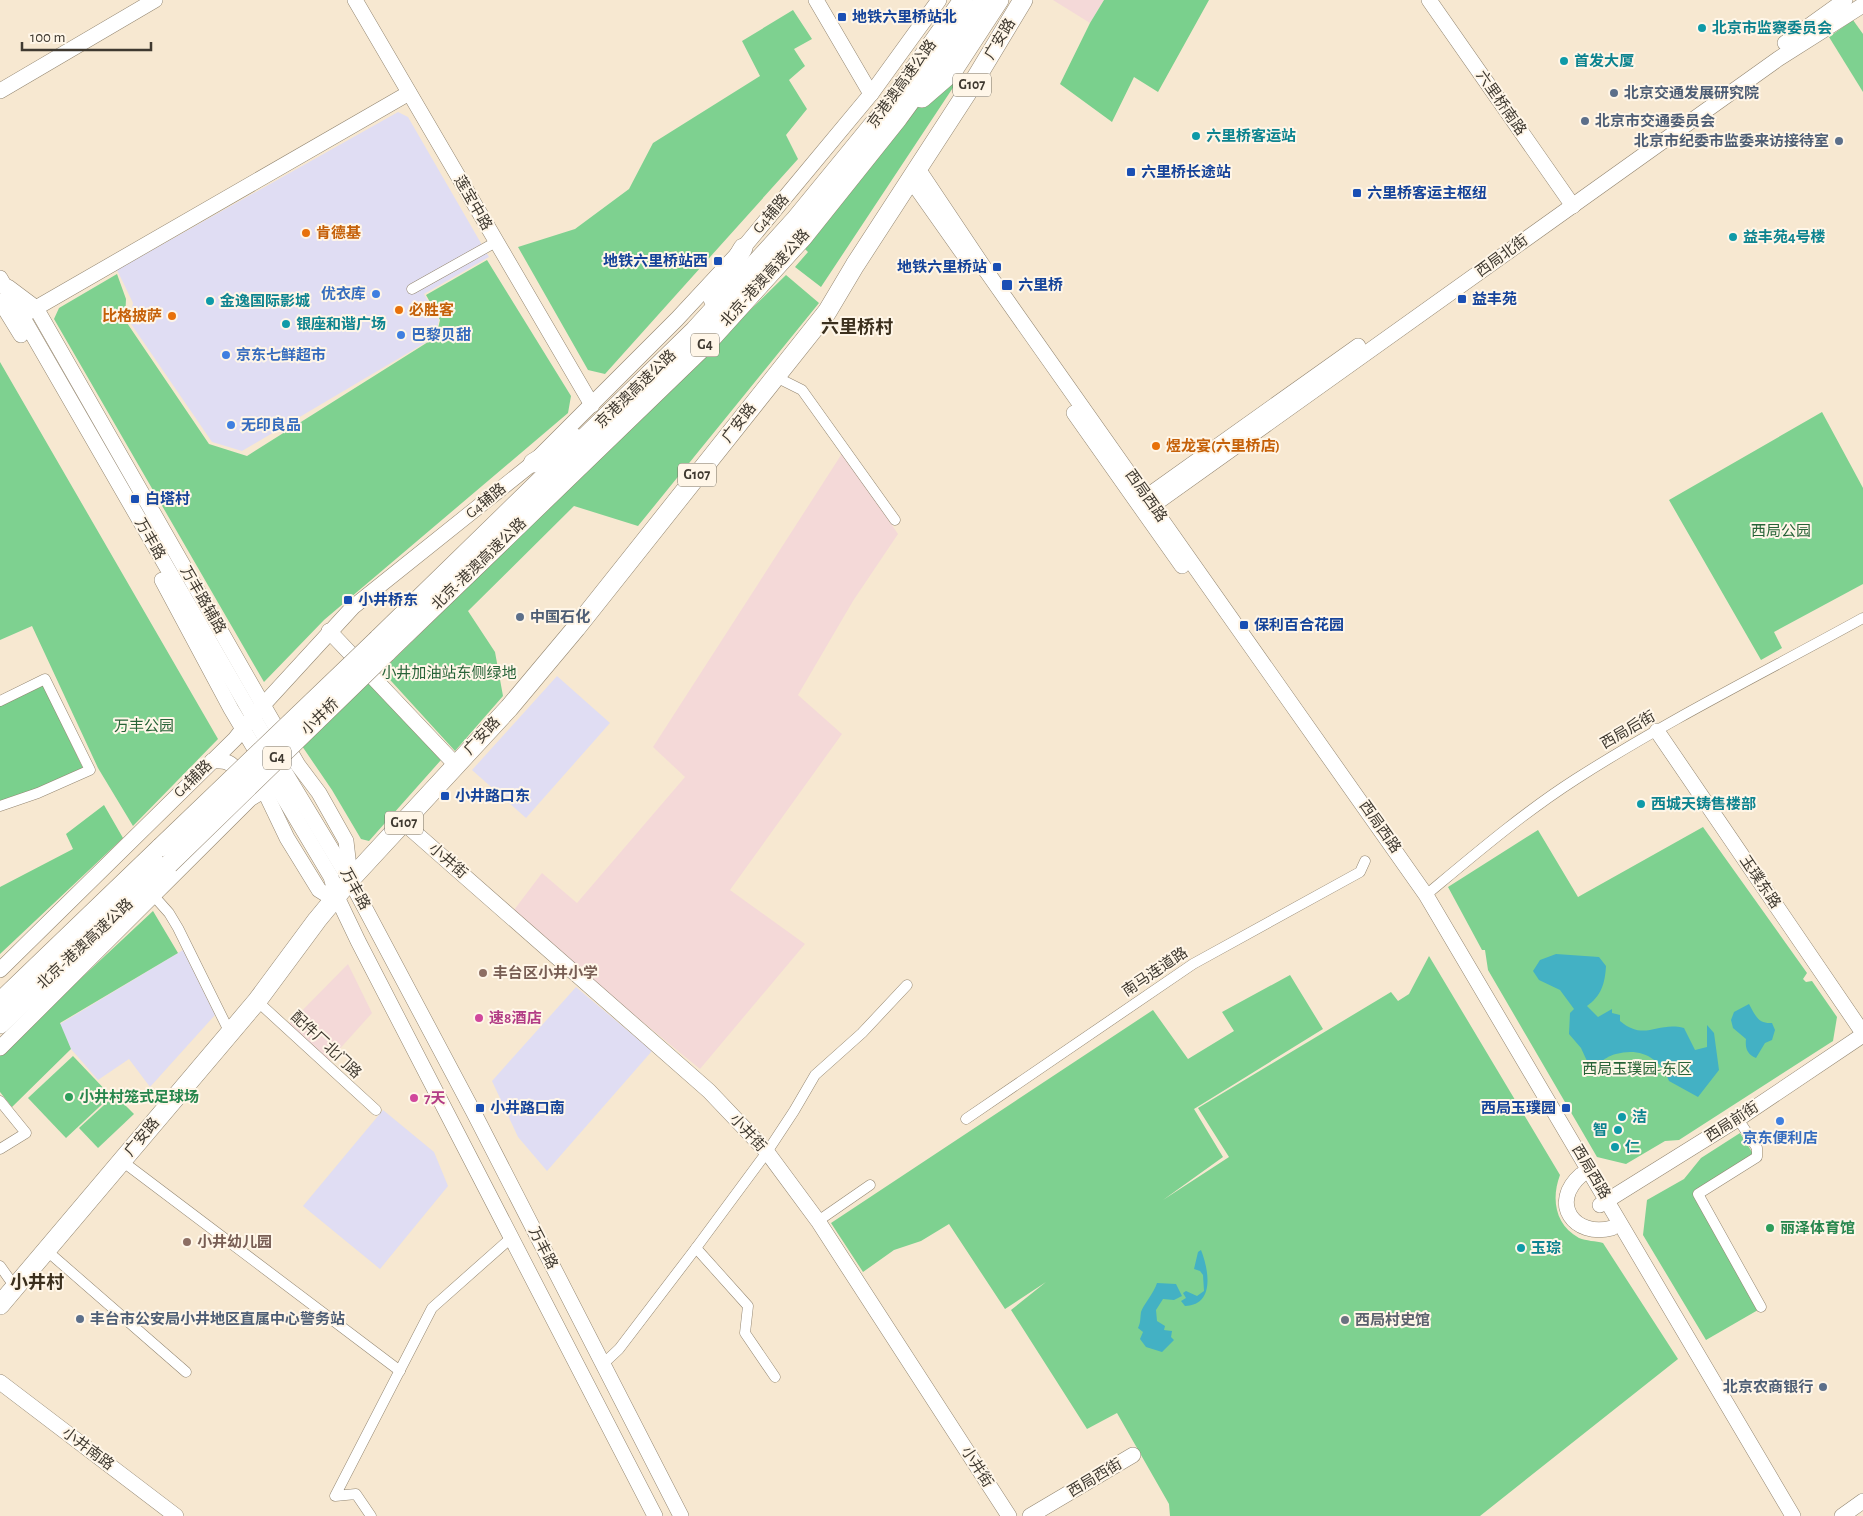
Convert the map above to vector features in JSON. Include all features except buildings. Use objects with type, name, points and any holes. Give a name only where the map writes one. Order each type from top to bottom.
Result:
[{"type":"highway","name":"京港澳高速公路","points":[[382,646],[695,330],[795,220],[886,108],[963,0]]},
{"type":"highway","name":"北京-港澳高速公路","points":[[382,646],[707,343],[803,237],[898,118],[984,0]]},
{"type":"highway","points":[[898,118],[952,72],[999,0]]},
{"type":"highway","name":"广安路","points":[[350,880],[510,708],[576,628],[826,312],[915,174],[1023,0]]},
{"type":"highway","points":[[695,330],[743,248]]},
{"type":"highway","points":[[533,463],[602,422]]},
{"type":"highway","name":"小井桥","points":[[165,856],[382,646]]},
{"type":"highway","name":"北京-港澳高速公路","points":[[0,1002],[165,856]]},
{"type":"highway","name":"北京-港澳高速公路","points":[[0,1024],[165,856]]},
{"type":"highway","name":"G107","points":[[337,896],[350,880]]},
{"type":"highway","name":"广安路","points":[[0,1305],[257,1002],[317,920],[337,896]]},
{"type":"street","points":[[0,90],[155,0]]},
{"type":"street","name":"莲宝中路","points":[[355,0],[592,405]]},
{"type":"street","points":[[816,0],[871,94]]},
{"type":"street","name":"G4辅路","points":[[0,970],[212,761],[329,630],[353,607],[533,463],[592,405],[743,248],[871,94],[939,0]]},
{"type":"street","name":"六里桥南路","points":[[1429,0],[1570,202]]},
{"type":"street","name":"西局北街","points":[[1145,505],[1570,202],[1846,0]]},
{"type":"street","points":[[1860,0],[1863,4]]},
{"type":"street","name":"西局北街","points":[[1570,202],[1778,59],[1863,4]]},
{"type":"street","points":[[22,316],[409,94]]},
{"type":"street","name":"西局西路","points":[[915,174],[1419,900],[1581,1175],[1603,1203],[1612,1228],[1781,1516]]},
{"type":"street","points":[[412,289],[496,242]]},
{"type":"street","name":"万丰路辅路","points":[[1,280],[36,308],[258,710]]},
{"type":"street","name":"万丰路","points":[[1,280],[258,710],[380,934],[681,1516]]},
{"type":"street","name":"万丰路","points":[[0,301],[168,590],[270,781],[331,877],[337,896],[358,941],[655,1516]]},
{"type":"street","points":[[776,376],[802,390],[895,520]]},
{"type":"street","name":"西局西路","points":[[1145,505],[1426,895],[1603,1203],[1793,1516]]},
{"type":"street","name":"西局后街","points":[[1426,895],[1492,840],[1574,780],[1657,731],[1863,618]]},
{"type":"street","points":[[329,630],[456,765]]},
{"type":"street","points":[[0,701],[45,679],[90,770],[38,793],[0,806]]},
{"type":"street","name":"玉璞东路","points":[[1657,731],[1863,1034]]},
{"type":"street","points":[[212,761],[224,760],[234,766],[245,783],[250,799]]},
{"type":"street","points":[[0,1048],[270,781]]},
{"type":"street","name":"小井街","points":[[404,823],[702,1084],[767,1152],[818,1221],[1008,1516]]},
{"type":"street","name":"南马连道路","points":[[966,1119],[1193,964],[1360,872],[1365,861]]},
{"type":"street","points":[[154,895],[178,928],[230,1033]]},
{"type":"street","points":[[358,941],[364,935],[372,932],[380,934]]},
{"type":"street","points":[[603,1364],[619,1349],[767,1152],[816,1075],[862,1033],[907,984]]},
{"type":"street","name":"配件厂北门路","points":[[257,1002],[376,1110]]},
{"type":"street","name":"西局前街","points":[[1603,1203],[1738,1119],[1863,1034]]},
{"type":"street","points":[[0,1101],[26,1133],[0,1149]]},
{"type":"street","points":[[1738,1119],[1757,1148],[1757,1157],[1698,1194],[1761,1307]]},
{"type":"street","points":[[122,1161],[400,1371]]},
{"type":"street","points":[[1581,1175],[1571,1186],[1566,1199],[1573,1220],[1578,1225],[1591,1230],[1612,1228]]},
{"type":"street","points":[[818,1221],[870,1185]]},
{"type":"street","points":[[370,1516],[356,1494],[335,1496],[432,1308],[512,1237],[527,1254],[556,1307],[565,1303],[568,1297]]},
{"type":"street","points":[[696,1248],[748,1306],[745,1333],[775,1377]]},
{"type":"street","points":[[46,1250],[186,1372]]},
{"type":"street","points":[[0,1266],[15,1287]]},
{"type":"street","points":[[577,1368],[582,1358],[588,1356],[594,1361],[619,1410],[639,1432]]},
{"type":"street","name":"小井南路","points":[[0,1382],[176,1516]]},
{"type":"street","name":"西局西街","points":[[1030,1516],[1134,1455]]},
{"type":"street","points":[[1842,1516],[1863,1501]]},
{"type":"shaded area","points":[[1053,0],[1104,0],[1090,23]]},
{"type":"shaded area","name":"银座和谐广场","points":[[398,112],[408,117],[489,257],[424,294],[439,320],[435,337],[242,451],[212,442],[129,321],[133,303],[117,270]]},
{"type":"shaded area","points":[[843,452],[898,534],[853,601],[798,695],[842,734],[730,890],[805,944],[700,1069],[511,914],[542,873],[577,903],[685,777],[653,747]]},
{"type":"shaded area","points":[[557,676],[610,723],[526,818],[472,770]]},
{"type":"shaded area","points":[[183,950],[215,1015],[150,1087],[129,1059],[98,1080],[71,1049],[60,1024]]},
{"type":"shaded area","points":[[348,964],[372,1013],[327,1063],[288,1025]]},
{"type":"shaded area","points":[[576,987],[652,1051],[547,1171],[518,1137],[492,1081]]},
{"type":"shaded area","points":[[383,1110],[434,1152],[448,1186],[380,1269],[303,1206]]},
{"type":"green space","points":[[1104,0],[1209,0],[1158,92],[1134,77],[1112,122],[1060,84],[1090,23]]},
{"type":"green space","points":[[793,10],[812,39],[794,49],[805,66],[789,80],[807,109],[786,135],[798,159],[605,374],[588,370],[518,247],[575,229],[629,189],[653,143],[760,76],[742,41]]},
{"type":"green space","points":[[1853,20],[1863,34],[1863,92],[1829,37]]},
{"type":"green space","points":[[958,69],[964,71],[821,287],[795,267],[808,252],[801,245],[916,109]]},
{"type":"green space","points":[[487,260],[571,396],[568,413],[324,620],[264,682],[54,319],[59,308],[117,274],[126,299],[125,320],[209,444],[247,456],[436,337],[440,320],[426,295]]},
{"type":"green space","name":"小井加油站东侧绿地","points":[[786,275],[819,303],[638,526],[574,506],[468,611],[495,652],[503,696],[455,751],[382,671]]},
{"type":"green space","name":"万丰公园","points":[[0,362],[218,739],[133,826],[98,768],[32,626],[0,640]]},
{"type":"green space","name":"西局公园","points":[[1822,412],[1863,488],[1863,584],[1774,632],[1782,648],[1761,660],[1669,500]]},
{"type":"green space","points":[[370,681],[441,760],[369,841],[361,839],[332,790],[302,746]]},
{"type":"green space","points":[[43,685],[83,768],[38,789],[0,801],[0,706]]},
{"type":"green space","points":[[104,805],[123,838],[0,954],[0,887],[73,849],[66,834]]},
{"type":"green space","name":"西局玉璞园-东区","points":[[1703,827],[1807,973],[1803,979],[1806,982],[1812,981],[1837,1017],[1833,1041],[1679,1140],[1665,1141],[1626,1164],[1597,1157],[1488,970],[1485,950],[1482,950],[1448,887],[1538,830],[1578,897]]},
{"type":"green space","points":[[153,911],[178,953],[60,1023],[71,1049],[12,1107],[0,1092],[0,1054]]},
{"type":"green space","points":[[1429,956],[1560,1175],[1557,1184],[1556,1202],[1560,1219],[1571,1233],[1579,1238],[1603,1243],[1678,1359],[1480,1516],[1170,1516],[1169,1504],[1117,1413],[1087,1429],[1011,1310],[1046,1282],[1005,1309],[949,1224],[921,1241],[894,1250],[863,1272],[831,1223],[1153,1010],[1188,1059],[1234,1031],[1222,1012],[1290,975],[1323,1029],[1194,1109],[1223,1157],[1163,1200],[1229,1157],[1198,1108],[1391,992],[1398,1001],[1409,994]]},
{"type":"green space","name":"小井村笼式足球场","points":[[73,1056],[111,1096],[66,1138],[28,1098]]},
{"type":"green space","points":[[115,1095],[134,1114],[98,1148],[79,1128]]},
{"type":"green space","points":[[1740,1133],[1752,1152],[1752,1156],[1693,1193],[1758,1310],[1706,1340],[1643,1235],[1647,1200],[1684,1179],[1701,1158]]},
{"type":"water","points":[[1556,954],[1599,957],[1606,966],[1605,978],[1599,994],[1587,1006],[1598,1017],[1612,1009],[1612,1013],[1620,1015],[1620,1021],[1637,1030],[1644,1031],[1666,1027],[1684,1028],[1695,1050],[1707,1047],[1707,1025],[1714,1033],[1719,1070],[1698,1097],[1669,1081],[1661,1066],[1641,1053],[1625,1052],[1601,1061],[1587,1061],[1581,1048],[1569,1034],[1570,1013],[1574,1009],[1560,990],[1539,980],[1533,971],[1540,960]]},
{"type":"water","points":[[1749,1004],[1760,1020],[1772,1023],[1775,1030],[1772,1040],[1765,1043],[1756,1058],[1749,1053],[1746,1048],[1746,1039],[1733,1028],[1731,1020],[1734,1012]]},
{"type":"water","points":[[1201,1250],[1207,1276],[1205,1293],[1201,1300],[1195,1304],[1185,1306],[1181,1301],[1186,1298],[1183,1293],[1186,1291],[1197,1296],[1204,1291],[1203,1275],[1200,1271],[1194,1269],[1198,1252]]},
{"type":"water","points":[[1157,1283],[1176,1284],[1182,1296],[1174,1300],[1163,1299],[1156,1310],[1157,1321],[1165,1326],[1164,1330],[1172,1331],[1171,1337],[1174,1340],[1162,1352],[1146,1347],[1140,1339],[1143,1332],[1138,1328],[1142,1309]]},
{"type":"place","name":"地铁六里桥站北","points":[[842,17]]},
{"type":"place","name":"北京市监察委员会","points":[[1702,28]]},
{"type":"place","name":"首发大厦","points":[[1564,61]]},
{"type":"place","name":"北京交通发展研究院","points":[[1614,93]]},
{"type":"place","name":"北京市交通委员会","points":[[1585,121]]},
{"type":"place","name":"六里桥客运站","points":[[1196,136]]},
{"type":"place","name":"北京市纪委市监委来访接待室","points":[[1839,141]]},
{"type":"place","name":"六里桥长途站","points":[[1131,172]]},
{"type":"place","name":"六里桥客运主枢纽","points":[[1357,193]]},
{"type":"place","name":"肯德基","points":[[306,233]]},
{"type":"place","name":"益丰苑4号楼","points":[[1733,237]]},
{"type":"place","name":"地铁六里桥站西","points":[[718,261]]},
{"type":"place","name":"地铁六里桥站","points":[[997,267]]},
{"type":"place","name":"六里桥","points":[[1007,285]]},
{"type":"place","name":"优衣库","points":[[376,294]]},
{"type":"place","name":"益丰苑","points":[[1462,299]]},
{"type":"place","name":"金逸国际影城","points":[[210,301]]},
{"type":"place","name":"必胜客","points":[[399,310]]},
{"type":"place","name":"比格披萨","points":[[172,316]]},
{"type":"place","name":"银座和谐广场","points":[[286,324]]},
{"type":"place","name":"巴黎贝甜","points":[[401,335]]},
{"type":"place","name":"京东七鲜超市","points":[[226,355]]},
{"type":"place","name":"无印良品","points":[[231,425]]},
{"type":"place","name":"煜龙宴(六里桥店)","points":[[1156,446]]},
{"type":"place","name":"白塔村","points":[[135,499]]},
{"type":"place","name":"小井桥东","points":[[348,600]]},
{"type":"place","name":"中国石化","points":[[520,617]]},
{"type":"place","name":"保利百合花园","points":[[1244,625]]},
{"type":"place","name":"小井路口东","points":[[445,796]]},
{"type":"place","name":"西城天铸售楼部","points":[[1641,804]]},
{"type":"place","name":"丰台区小井小学","points":[[483,973]]},
{"type":"place","name":"速8酒店","points":[[479,1018]]},
{"type":"place","name":"小井村笼式足球场","points":[[69,1097]]},
{"type":"place","name":"7天","points":[[414,1098]]},
{"type":"place","name":"小井路口南","points":[[480,1108]]},
{"type":"place","name":"西局玉璞园","points":[[1566,1108]]},
{"type":"place","name":"洁","points":[[1622,1117]]},
{"type":"place","name":"京东便利店","points":[[1780,1121]]},
{"type":"place","name":"智","points":[[1618,1130]]},
{"type":"place","name":"仁","points":[[1615,1147]]},
{"type":"place","name":"丽泽体育馆","points":[[1770,1228]]},
{"type":"place","name":"小井幼儿园","points":[[187,1242]]},
{"type":"place","name":"玉琮","points":[[1521,1248]]},
{"type":"place","name":"丰台市公安局小井地区直属中心警务站","points":[[80,1319]]},
{"type":"place","name":"西局村史馆","points":[[1345,1320]]},
{"type":"place","name":"北京农商银行","points":[[1823,1387]]},
{"type":"district","name":"六里桥村","points":[[857,328]]},
{"type":"district","name":"小井村","points":[[37,1283]]}]
